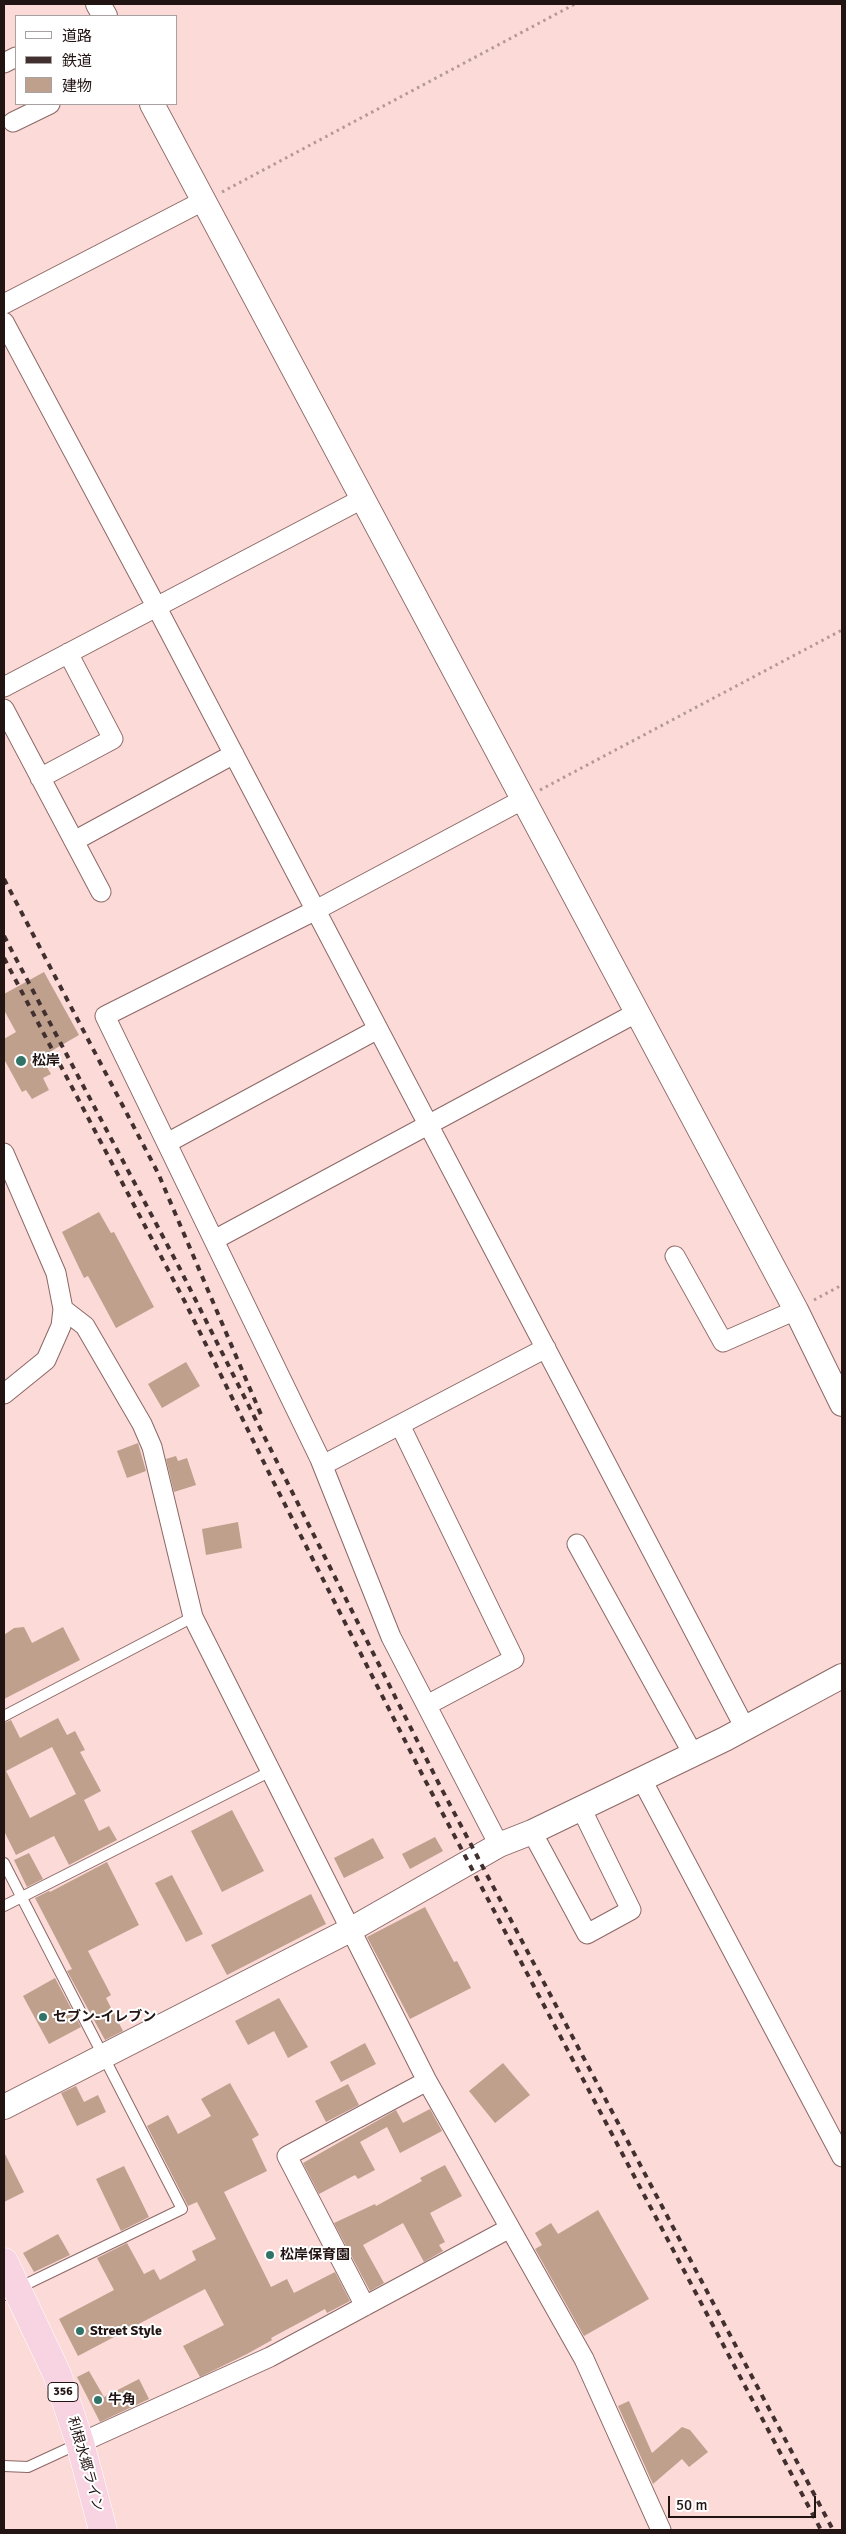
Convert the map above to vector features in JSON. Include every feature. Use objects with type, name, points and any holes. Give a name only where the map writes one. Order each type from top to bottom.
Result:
[{"type":"highway","name":"利根水郷ライン","points":[[4,2262],[10,2292],[57,2374],[80,2443],[103,2530]]},
{"type":"street","points":[[12,122],[48,105]]},
{"type":"street","points":[[153,105],[796,1310],[842,1404]]},
{"type":"street","points":[[4,304],[203,201]]},
{"type":"street","points":[[4,322],[156,606],[745,1728]]},
{"type":"street","points":[[4,687],[362,499]]},
{"type":"street","points":[[40,778],[113,739],[68,653]]},
{"type":"street","points":[[4,709],[101,892]]},
{"type":"street","points":[[74,841],[234,754]]},
{"type":"street","points":[[500,1845],[391,1637],[323,1465],[105,1016],[316,910],[522,800]]},
{"type":"street","points":[[214,1240],[636,1013]]},
{"type":"street","points":[[167,1143],[378,1029]]},
{"type":"street","points":[[4,1153],[56,1273],[63,1309],[61,1326],[46,1360],[4,1394]]},
{"type":"street","points":[[675,1256],[723,1342],[796,1310]]},
{"type":"street","points":[[63,1309],[86,1326],[142,1424],[152,1447],[193,1617],[427,2081],[584,2359],[662,2530]]},
{"type":"street","points":[[323,1465],[546,1348]]},
{"type":"street","points":[[400,1425],[514,1659],[428,1705]]},
{"type":"street","points":[[577,1544],[693,1754]]},
{"type":"street","points":[[4,2107],[350,1930],[500,1845],[532,1832],[693,1754],[842,1676]]},
{"type":"street","points":[[641,1778],[842,2157]]},
{"type":"street","points":[[532,1832],[587,1934],[632,1910],[581,1808]]},
{"type":"street","points":[[365,2306],[287,2156],[427,2081]]},
{"type":"street","points":[[80,2443],[270,2357],[510,2228]]},
{"type":"lane","points":[[4,1716],[193,1617]]},
{"type":"lane","points":[[4,1906],[271,1771]]},
{"type":"lane","points":[[4,1863],[182,2209],[10,2292]]},
{"type":"lane","points":[[4,2466],[28,2467],[80,2443]]},
{"type":"path","points":[[203,201],[575,4]]},
{"type":"path","points":[[522,800],[842,630]]},
{"type":"path","points":[[796,1310],[842,1285]]},
{"type":"building","points":[[44,972],[79,1035],[41,1057],[51,1074],[43,1078],[49,1090],[32,1099],[26,1090],[22,1092],[4,1059],[4,1039],[16,1032],[4,1010],[4,994]]},
{"type":"building","points":[[99,1212],[111,1233],[114,1232],[154,1307],[116,1328],[88,1276],[84,1278],[62,1232]]},
{"type":"building","points":[[186,1362],[200,1386],[162,1408],[148,1384]]},
{"type":"building","points":[[138,1443],[146,1471],[127,1478],[117,1451]]},
{"type":"building","points":[[176,1456],[178,1461],[187,1458],[196,1485],[174,1492],[166,1459]]},
{"type":"building","points":[[238,1522],[242,1548],[206,1555],[202,1529]]},
{"type":"building","points":[[24,1627],[32,1643],[63,1627],[80,1660],[4,1699],[4,1635],[14,1628]]},
{"type":"building","points":[[58,1718],[67,1735],[75,1731],[85,1750],[80,1752],[101,1791],[84,1800],[99,1831],[109,1826],[117,1840],[69,1865],[54,1836],[16,1855],[4,1831],[4,1723],[11,1720],[20,1738]],"holes":[[[52,1747],[76,1794],[30,1818],[6,1771]]]},
{"type":"building","points":[[232,1810],[264,1871],[222,1892],[191,1831]]},
{"type":"building","points":[[435,1837],[443,1851],[410,1869],[402,1854]]},
{"type":"building","points":[[373,1838],[384,1858],[344,1878],[334,1858]]},
{"type":"building","points":[[29,1853],[43,1879],[27,1887],[14,1860]]},
{"type":"building","points":[[107,1862],[139,1925],[88,1951],[111,1995],[106,1998],[123,2031],[105,2040],[67,1971],[72,1969],[35,1898]]},
{"type":"building","points":[[172,1875],[203,1934],[186,1942],[155,1883]]},
{"type":"building","points":[[311,1894],[326,1924],[227,1975],[211,1945]]},
{"type":"building","points":[[425,1907],[454,1962],[457,1961],[471,1988],[410,2019],[367,1937]]},
{"type":"building","points":[[55,1978],[81,2027],[49,2044],[23,1996]]},
{"type":"building","points":[[279,1998],[308,2047],[288,2058],[274,2031],[248,2045],[235,2021]]},
{"type":"building","points":[[365,2043],[376,2064],[341,2082],[330,2062]]},
{"type":"building","points":[[503,2063],[530,2095],[495,2123],[469,2091]]},
{"type":"building","points":[[230,2083],[259,2135],[252,2139],[267,2171],[224,2192],[271,2287],[287,2279],[294,2293],[335,2272],[350,2301],[327,2313],[325,2309],[271,2338],[272,2340],[247,2354],[200,2377],[183,2346],[224,2325],[205,2289],[78,2356],[59,2319],[114,2290],[97,2258],[127,2243],[144,2274],[154,2269],[160,2280],[196,2260],[192,2251],[216,2239],[197,2202],[188,2206],[147,2126],[168,2115],[178,2134],[211,2116],[201,2099]]},
{"type":"building","points":[[348,2084],[359,2105],[326,2122],[315,2101]]},
{"type":"building","points":[[76,2086],[84,2102],[98,2095],[106,2112],[77,2126],[61,2093]]},
{"type":"building","points":[[430,2109],[442,2131],[400,2153],[387,2127],[360,2142],[375,2170],[358,2179],[355,2175],[319,2194],[303,2163],[396,2110],[403,2123]]},
{"type":"building","points":[[4,2152],[24,2192],[4,2202]]},
{"type":"building","points":[[445,2165],[462,2196],[430,2213],[445,2242],[439,2245],[443,2251],[424,2262],[403,2223],[363,2245],[384,2283],[370,2291],[334,2223],[375,2204],[376,2206],[422,2181],[420,2178]]},
{"type":"building","points":[[124,2166],[149,2217],[121,2231],[96,2179]]},
{"type":"building","points":[[598,2210],[649,2299],[584,2336],[535,2249],[542,2245],[535,2233],[551,2223],[558,2234]]},
{"type":"building","points":[[58,2234],[70,2255],[34,2272],[23,2253]]},
{"type":"building","points":[[89,2371],[104,2397],[139,2379],[149,2399],[100,2422],[77,2377]]},
{"type":"building","points":[[629,2401],[652,2453],[682,2427],[690,2430],[708,2452],[689,2467],[682,2459],[653,2484],[618,2406]]},
{"type":"railway","points":[[4,879],[158,1173],[262,1417]]},
{"type":"railway","points":[[4,936],[179,1267],[439,1784],[833,2530]]},
{"type":"railway","points":[[4,958],[185,1302],[272,1479],[425,1780],[821,2530]]},
{"type":"place","name":"松岸","points":[[21,1061]]},
{"type":"place","name":"セブン-イレブン","points":[[43,2017]]},
{"type":"place","name":"松岸保育園","points":[[270,2255]]},
{"type":"place","name":"Street Style","points":[[80,2331]]},
{"type":"place","name":"牛角","points":[[98,2400]]}]
